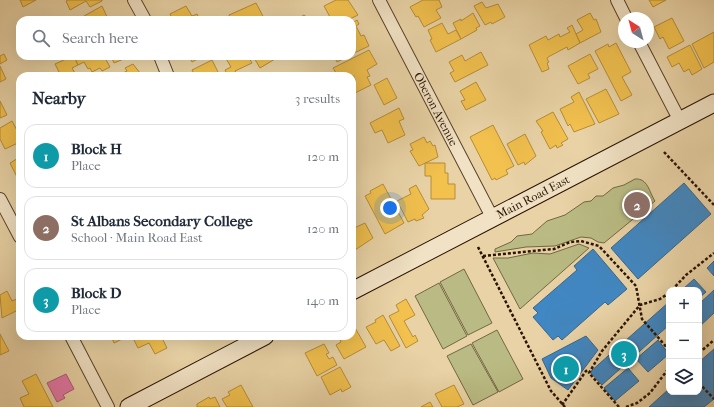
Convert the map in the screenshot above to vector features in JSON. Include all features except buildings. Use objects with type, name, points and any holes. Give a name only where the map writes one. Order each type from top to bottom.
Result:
[{"type":"main road","name":"Main Road East","points":[[356,289],[714,103]]},
{"type":"main road","points":[[129,407],[254,340]]},
{"type":"street","points":[[134,0],[143,16]]},
{"type":"street","name":"Oberon Avenue","points":[[379,0],[492,218]]},
{"type":"street","points":[[617,0],[623,12]]},
{"type":"street","points":[[642,48],[680,120]]},
{"type":"street","points":[[162,60],[166,72]]},
{"type":"street","points":[[0,199],[16,229]]},
{"type":"street","points":[[73,340],[108,407]]},
{"type":"path","points":[[664,152],[714,205]]},
{"type":"path","points":[[483,256],[515,254],[532,250],[547,250],[570,242],[588,242],[599,246],[636,286],[642,319],[666,347]]},
{"type":"path","points":[[478,247],[551,391],[564,406],[586,371],[590,370]]},
{"type":"path","points":[[675,287],[686,275],[714,253]]},
{"type":"path","points":[[618,407],[588,373],[602,351],[640,305],[660,299],[666,295]]},
{"type":"path","points":[[702,350],[714,340]]},
{"type":"path","points":[[626,407],[637,403],[650,393],[666,372]]},
{"type":"path","points":[[702,386],[714,399]]},
{"type":"green space","points":[[635,179],[643,181],[648,186],[655,201],[604,243],[598,242],[591,238],[581,237],[555,246],[526,247],[495,252],[495,249],[511,242],[517,236],[532,234],[547,221],[565,215],[584,202],[591,201],[596,196],[603,196],[613,188],[624,185]]},
{"type":"green space","points":[[579,244],[589,248],[520,309],[493,258],[508,258],[533,253],[550,254]]},
{"type":"green space","points":[[464,269],[492,323],[468,335],[440,282]]},
{"type":"green space","points":[[439,283],[467,336],[443,349],[415,296]]},
{"type":"green space","points":[[497,330],[523,379],[499,392],[472,343]]},
{"type":"green space","points":[[471,344],[498,392],[473,405],[447,356]]},
{"type":"place","name":"St Albans Secondary College","points":[[637,205]]},
{"type":"place","name":"Block D","points":[[624,354]]},
{"type":"place","name":"Block H","points":[[566,369]]}]
